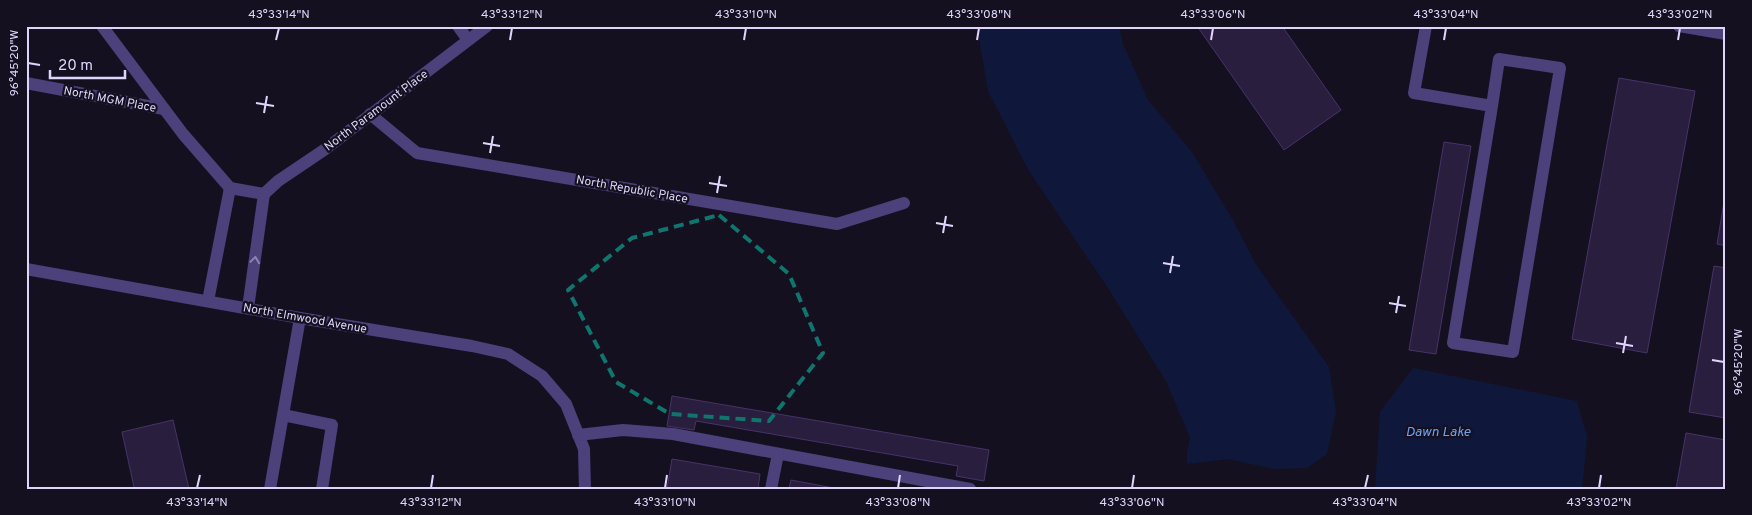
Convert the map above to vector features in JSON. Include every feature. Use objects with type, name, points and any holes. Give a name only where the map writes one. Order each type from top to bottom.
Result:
[{"type":"street","points":[[102,26],[164,109],[230,188],[264,194],[248,308]]},
{"type":"street","points":[[458,26],[468,40]]},
{"type":"street","name":"North Paramount Place","points":[[264,194],[278,181],[324,150],[487,26]]},
{"type":"street","points":[[1426,26],[1414,93],[1492,106]]},
{"type":"street","points":[[1679,26],[1726,34]]},
{"type":"street","points":[[1499,59],[1560,68],[1513,352],[1453,342],[1492,106],[1499,59]]},
{"type":"street","name":"North MGM Place","points":[[26,83],[164,109]]},
{"type":"street","name":"North Republic Place","points":[[370,114],[418,153],[818,221],[837,224],[904,203]]},
{"type":"street","points":[[208,301],[230,188]]},
{"type":"street","name":"North Elmwood Avenue","points":[[26,269],[300,318],[472,346],[508,354],[542,376],[566,404],[584,449],[585,489]]},
{"type":"street","points":[[270,489],[300,318]]},
{"type":"street","points":[[284,414],[332,425],[322,489]]},
{"type":"street","points":[[578,435],[623,430],[674,434],[778,454],[899,482],[970,489]]},
{"type":"street","points":[[772,489],[778,454]]},
{"type":"highlighted area","points":[[719,215],[789,274],[823,353],[769,421],[670,414],[616,382],[568,290],[632,238]]},
{"type":"water","points":[[977,26],[1119,26],[1123,44],[1148,100],[1192,152],[1231,217],[1257,266],[1329,367],[1336,412],[1327,454],[1307,468],[1274,469],[1228,459],[1187,464],[1190,438],[1167,383],[1108,288],[1029,171],[988,91]]},
{"type":"water","name":"Dawn Lake","points":[[1413,368],[1577,401],[1587,437],[1582,489],[1375,489],[1380,412]]},
{"type":"building","points":[[1197,26],[1282,26],[1341,110],[1284,150]]},
{"type":"building","points":[[1619,78],[1695,91],[1647,353],[1572,339]]},
{"type":"building","points":[[1444,142],[1471,146],[1436,354],[1409,350]]},
{"type":"building","points":[[1726,190],[1726,246],[1717,244]]},
{"type":"building","points":[[1714,266],[1726,268],[1726,418],[1689,412]]},
{"type":"building","points":[[672,396],[989,450],[984,481],[956,476],[958,466],[696,421],[694,430],[667,426]]},
{"type":"building","points":[[173,420],[189,489],[133,489],[122,432]]},
{"type":"building","points":[[1686,433],[1726,440],[1726,489],[1676,489]]},
{"type":"building","points":[[672,459],[760,474],[758,489],[667,489]]},
{"type":"building","points":[[791,480],[839,489],[789,489]]}]
